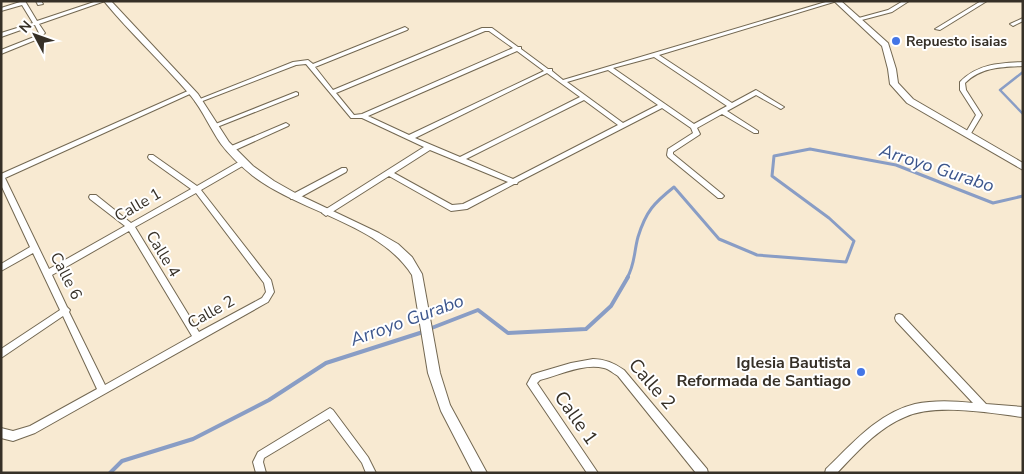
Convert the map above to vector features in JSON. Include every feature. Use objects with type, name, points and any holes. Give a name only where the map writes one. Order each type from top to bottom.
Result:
[{"type":"street","points":[[1,35],[103,1]]},
{"type":"street","points":[[107,1],[190,92],[231,149],[244,162],[275,187],[326,213],[384,239],[404,254],[417,274],[434,373],[445,407],[480,473]]},
{"type":"street","points":[[565,81],[836,1],[885,45],[894,84],[910,101],[1023,166]]},
{"type":"street","points":[[858,19],[890,11],[907,1]]},
{"type":"street","points":[[938,29],[985,1]]},
{"type":"street","points":[[1,10],[22,2],[42,32],[41,35],[1,52]]},
{"type":"street","points":[[1012,24],[1023,19]]},
{"type":"street","points":[[314,66],[405,29]]},
{"type":"street","points":[[333,92],[484,29],[495,31],[622,125]]},
{"type":"street","points":[[198,102],[295,63],[308,62],[314,66],[349,114],[354,117],[363,116],[519,48]]},
{"type":"street","points":[[655,55],[732,106]]},
{"type":"street","points":[[968,134],[979,115],[963,90],[962,83],[975,70],[984,67],[1023,64]]},
{"type":"street","points":[[609,68],[661,106],[694,127],[697,134],[670,151],[670,155],[720,196]]},
{"type":"street","points":[[409,138],[550,70]]},
{"type":"street","points":[[1,177],[190,92]]},
{"type":"street","points":[[694,127],[756,92],[781,107]]},
{"type":"street","points":[[215,126],[296,94]]},
{"type":"street","points":[[461,159],[585,96]]},
{"type":"street","points":[[389,173],[451,208],[464,207],[478,202],[661,106]]},
{"type":"street","points":[[722,111],[756,132]]},
{"type":"street","points":[[363,116],[429,147],[515,182]]},
{"type":"street","points":[[231,149],[286,125]]},
{"type":"street","points":[[326,213],[429,147]]},
{"type":"street","name":"Calle 2","points":[[1,433],[13,436],[32,430],[102,389],[265,300],[270,292],[268,282],[197,189],[151,157]]},
{"type":"street","name":"Calle 1","points":[[47,274],[244,162]]},
{"type":"street","points":[[294,197],[344,170]]},
{"type":"street","name":"Calle 6","points":[[1,177],[102,389]]},
{"type":"street","name":"Calle 4","points":[[93,197],[131,227],[197,337]]},
{"type":"street","points":[[1,268],[35,248]]},
{"type":"street","points":[[1,354],[66,310]]},
{"type":"street","points":[[899,318],[984,408]]},
{"type":"street","name":"Calle 2","points":[[533,382],[540,376],[597,362],[612,365],[621,373],[703,473]]},
{"type":"street","name":"Calle 1","points":[[533,382],[534,388],[593,473]]},
{"type":"street","points":[[830,473],[864,439],[903,412],[925,407],[984,408],[1023,412]]},
{"type":"street","points":[[261,473],[258,462],[262,455],[330,413],[364,460],[371,473]]},
{"type":"waterway","name":"Arroyo Gurabo","points":[[1023,72],[1000,90],[1023,114]]},
{"type":"waterway","name":"Arroyo Gurabo","points":[[627,278],[632,268],[638,237],[644,220],[656,203],[674,187],[719,239],[757,255],[846,262],[854,241],[829,218],[772,176],[774,156],[810,149],[896,165],[993,203],[1023,196]]},
{"type":"waterway","name":"Arroyo Gurabo","points":[[429,329],[478,310],[508,333],[586,329],[611,306],[628,277]]},
{"type":"waterway","name":"Arroyo Gurabo","points":[[110,473],[122,461],[193,439],[269,400],[326,363],[423,332]]},
{"type":"place","name":"Repuesto isaias","points":[[896,41]]},
{"type":"place","name":"Iglesia Bautista Reformada de Santiago","points":[[861,372]]}]
